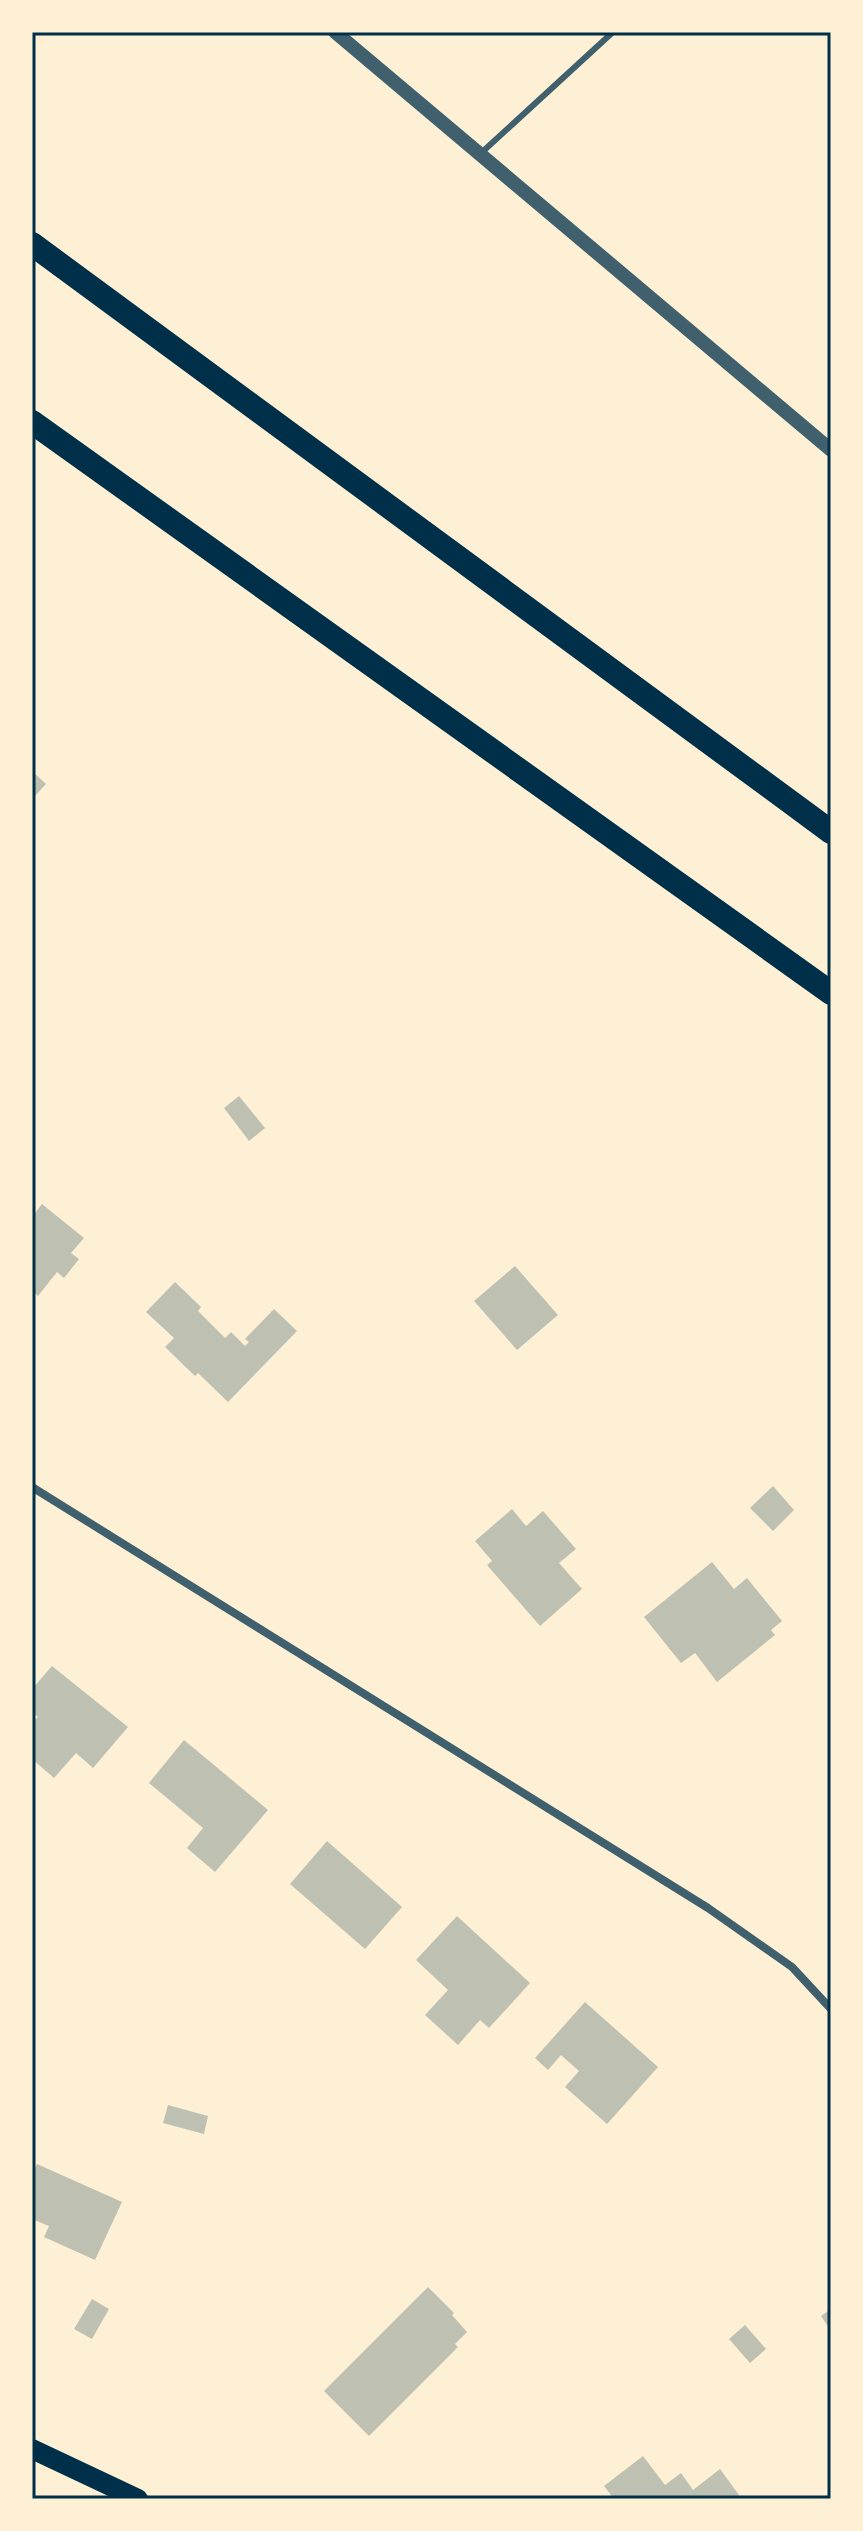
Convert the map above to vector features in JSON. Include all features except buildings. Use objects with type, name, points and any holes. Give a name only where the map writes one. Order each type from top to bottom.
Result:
[{"type":"highway","points":[[32,244],[831,832]]},
{"type":"highway","points":[[32,422],[831,993]]},
{"type":"main road","points":[[32,2449],[138,2499]]},
{"type":"street","points":[[335,32],[831,450]]},
{"type":"street","points":[[32,1487],[708,1908],[792,1967],[831,2009]]},
{"type":"lane","points":[[480,154],[613,32]]}]
